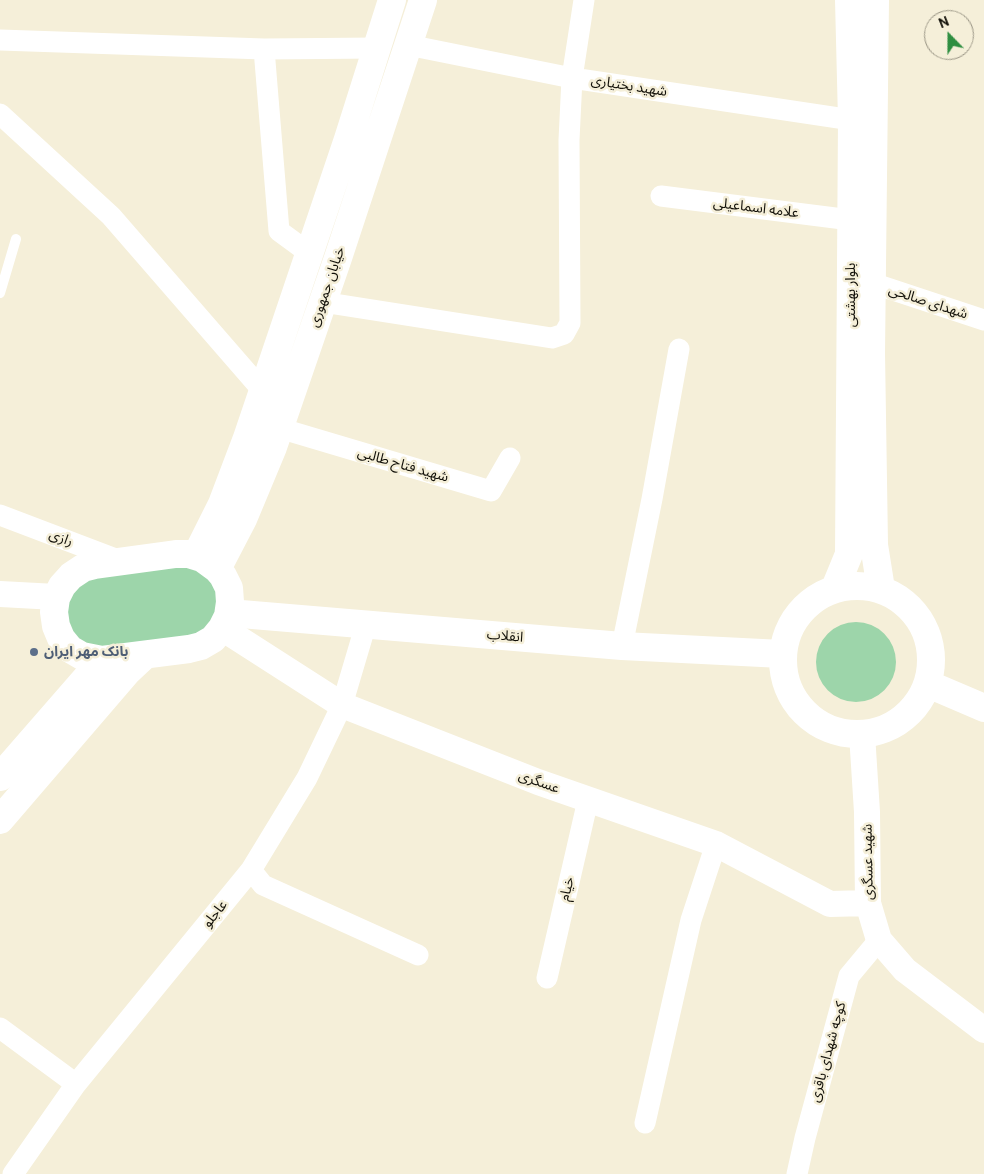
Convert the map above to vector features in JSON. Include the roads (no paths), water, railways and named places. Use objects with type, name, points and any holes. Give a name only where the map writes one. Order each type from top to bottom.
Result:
[{"type":"main road","name":"خیابان جمهوری","points":[[206,562],[222,504],[263,391],[348,139],[392,0]]},
{"type":"main road","name":"خیابان جمهوری","points":[[206,562],[243,519],[279,428],[423,0]]},
{"type":"main road","name":"بلوار بهشتی","points":[[835,588],[849,554],[852,120],[849,0]]},
{"type":"main road","name":"بلوار بهشتی","points":[[875,0],[871,353],[874,546],[881,589]]},
{"type":"main road","points":[[176,554],[189,554],[206,562],[223,576],[228,588],[230,602],[226,620],[213,639],[202,646],[144,656],[102,660],[82,656],[70,649],[61,638],[56,626],[54,612],[56,597],[62,586],[71,576],[83,568],[176,554]]},
{"type":"main road","points":[[858,585],[881,589],[902,599],[918,616],[929,637],[932,660],[928,684],[918,703],[903,719],[884,730],[862,734],[836,732],[813,721],[796,703],[784,680],[782,654],[787,633],[798,613],[815,598],[835,588],[858,585]]},
{"type":"main road","name":"انقلاب","points":[[226,620],[366,624],[622,646],[782,654]]},
{"type":"main road","points":[[0,820],[128,671],[144,656]]},
{"type":"main road","points":[[0,777],[102,660]]},
{"type":"main road","points":[[928,684],[984,708]]},
{"type":"street","points":[[322,302],[552,338],[564,334],[570,323],[572,78],[584,0]]},
{"type":"street","points":[[0,40],[264,49],[377,48]]},
{"type":"street","name":"شهید بختیاری","points":[[408,45],[572,78],[852,120]]},
{"type":"street","points":[[264,49],[279,231],[309,253]]},
{"type":"street","points":[[0,114],[111,216],[263,391]]},
{"type":"street","name":"علامه اسماعیلی","points":[[661,196],[851,220]]},
{"type":"street","name":"شهدای صالحی","points":[[872,283],[984,320]]},
{"type":"street","points":[[622,646],[652,499],[679,349]]},
{"type":"street","name":"شهید فتاح طالبی","points":[[279,428],[491,491],[510,458]]},
{"type":"street","name":"رازی","points":[[0,515],[121,561]]},
{"type":"street","points":[[0,594],[56,597]]},
{"type":"street","name":"عسگری","points":[[226,620],[342,705],[538,782],[716,844],[830,904],[868,903]]},
{"type":"street","name":"عاجلو","points":[[13,1174],[76,1084],[251,870],[307,778],[342,705],[366,624]]},
{"type":"street","name":"شهید عسگری","points":[[862,734],[867,812],[868,903],[879,940],[905,970],[984,1030]]},
{"type":"street","name":"خیام","points":[[547,978],[588,800]]},
{"type":"street","points":[[645,1123],[691,920],[716,844]]},
{"type":"street","points":[[251,870],[263,885],[418,955]]},
{"type":"street","name":"کوچه شهدای باقری","points":[[797,1174],[849,976],[879,940]]},
{"type":"street","points":[[0,1028],[76,1084]]},
{"type":"lane","points":[[0,293],[16,238]]},
{"type":"place","name":"بانک مهر ایران","points":[[34,652]]}]
